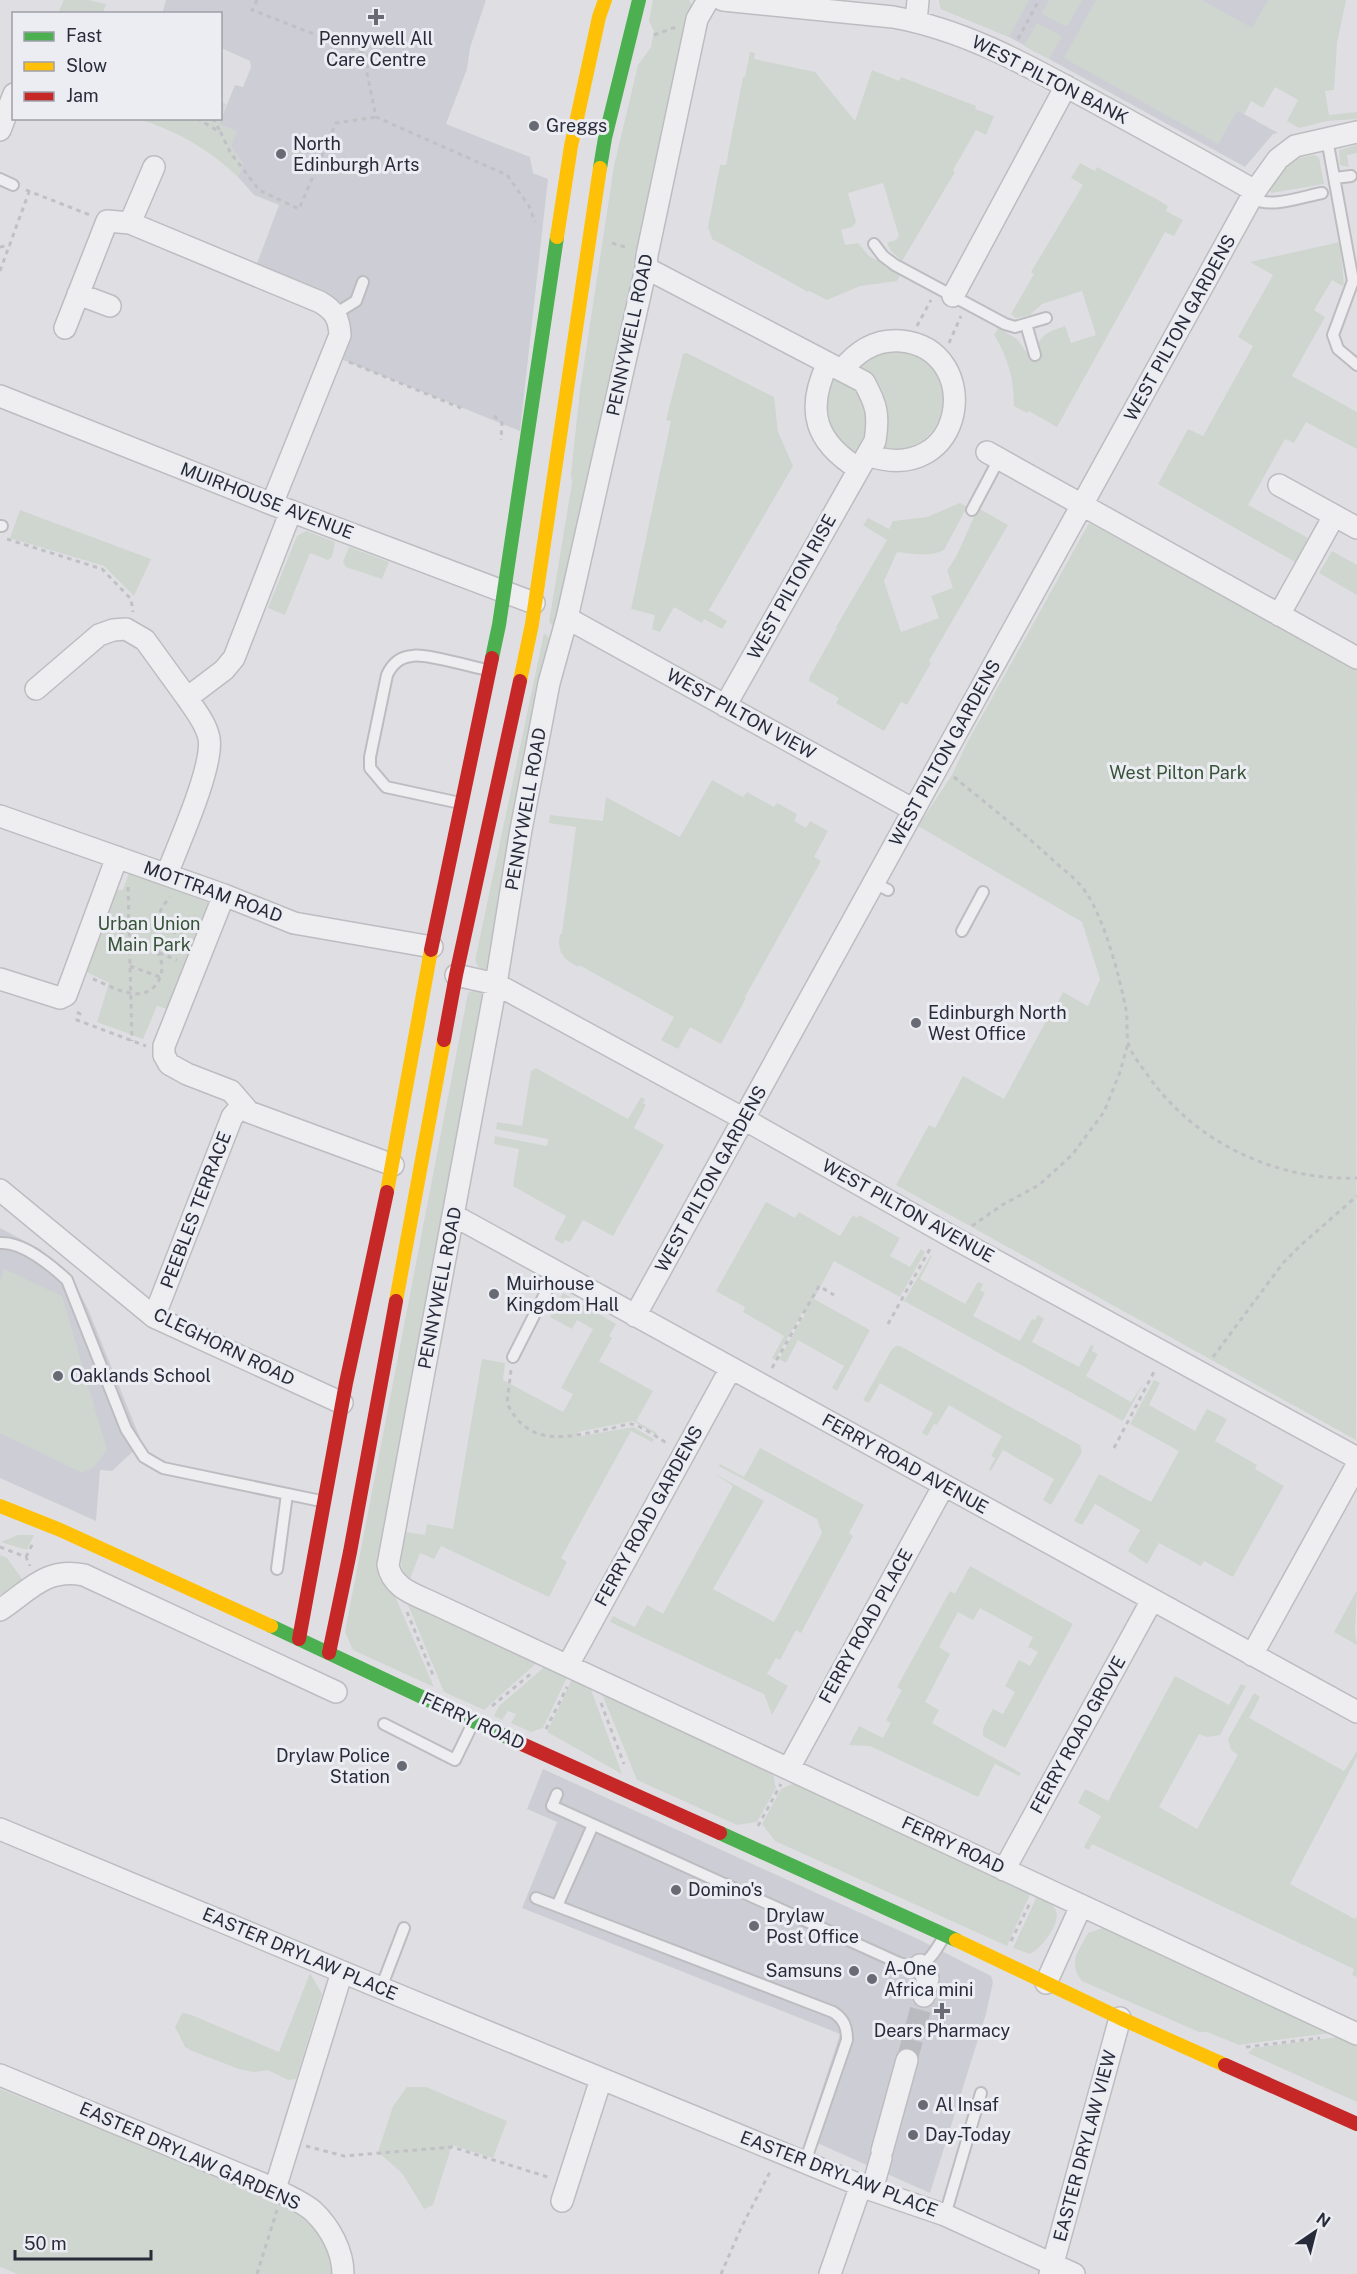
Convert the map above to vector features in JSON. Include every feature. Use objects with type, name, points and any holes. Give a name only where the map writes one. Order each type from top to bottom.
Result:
[{"type":"street","name":"PENNYWELL ROAD","points":[[329,1653],[359,1505],[442,974],[432,947],[490,671],[571,146],[605,0]]},
{"type":"street","name":"PENNYWELL ROAD","points":[[299,1639],[342,1403],[393,1165],[529,636],[605,138],[639,0]]},
{"type":"street","name":"PENNYWELL ROAD","points":[[396,1585],[390,1575],[388,1565],[496,984],[520,835],[549,683],[567,618],[646,268],[697,19],[708,0]]},
{"type":"street","name":"WEST PILTON BANK","points":[[723,0],[916,21],[956,33],[1008,56],[1066,86],[1254,194]]},
{"type":"street","points":[[916,21],[918,0]]},
{"type":"street","points":[[953,296],[1066,86]]},
{"type":"street","points":[[0,130],[12,99]]},
{"type":"street","name":"WEST PILTON GARDENS","points":[[635,1316],[744,1119],[881,886],[914,810],[938,765],[1270,167],[1285,152],[1296,146],[1357,132]]},
{"type":"street","points":[[130,223],[154,167]]},
{"type":"street","points":[[65,328],[107,221],[130,223],[320,302],[332,309],[339,321],[339,335],[281,507],[234,658],[224,670],[187,698]]},
{"type":"street","name":"WEST PILTON RISE","points":[[646,268],[864,382],[875,400],[878,420],[875,441],[725,706]]},
{"type":"street","points":[[78,294],[110,306]]},
{"type":"street","points":[[892,340],[920,346],[941,362],[951,378],[955,404],[948,430],[937,445],[921,456],[903,461],[863,462],[840,457],[826,441],[818,423],[815,402],[819,382],[835,367],[877,343],[892,340]]},
{"type":"street","name":"MUIRHOUSE AVENUE","points":[[0,396],[281,507],[534,603]]},
{"type":"street","points":[[993,455],[1357,658]]},
{"type":"street","points":[[1279,485],[1357,528]]},
{"type":"street","points":[[1279,615],[1334,516]]},
{"type":"street","name":"WEST PILTON VIEW","points":[[567,618],[914,810]]},
{"type":"street","points":[[36,689],[99,635],[113,630],[126,629],[146,640],[203,722],[209,737],[210,752],[177,878]]},
{"type":"street","name":"MOTTRAM ROAD","points":[[0,816],[294,922],[432,947]]},
{"type":"street","points":[[0,979],[60,998],[66,995],[122,859]]},
{"type":"street","points":[[224,895],[168,1035],[164,1054],[169,1064],[231,1091],[249,1112],[393,1165]]},
{"type":"street","name":"WEST PILTON AVENUE","points":[[442,974],[496,984],[1357,1458]]},
{"type":"street","name":"PEEBLES TERRACE","points":[[154,1317],[232,1117],[242,1105]]},
{"type":"street","name":"CLEGHORN ROAD","points":[[0,1190],[154,1317],[342,1403]]},
{"type":"street","name":"FERRY ROAD AVENUE","points":[[453,1215],[1357,1712]]},
{"type":"street","name":"FERRY ROAD GARDENS","points":[[571,1667],[731,1368]]},
{"type":"street","points":[[1252,1655],[1357,1465]]},
{"type":"street","name":"FERRY ROAD PLACE","points":[[789,1768],[944,1485]]},
{"type":"street","name":"FERRY ROAD","points":[[0,1506],[58,1529],[299,1639],[473,1722],[946,1935],[1120,2018],[1357,2124]]},
{"type":"street","points":[[0,1610],[38,1583],[60,1574],[84,1575],[336,1692]]},
{"type":"street","name":"FERRY ROAD","points":[[396,1585],[1357,2034]]},
{"type":"street","name":"FERRY ROAD GROVE","points":[[1004,1870],[1152,1600]]},
{"type":"street","name":"EASTER DRYLAW PLACE","points":[[0,1829],[866,2188],[945,2215],[1052,2269],[1074,2274]]},
{"type":"street","points":[[1046,1983],[1081,1906]]},
{"type":"street","points":[[920,1965],[927,1978],[924,1996]]},
{"type":"street","points":[[275,2189],[342,1972]]},
{"type":"street","name":"EASTER DRYLAW VIEW","points":[[1052,2269],[1120,2018]]},
{"type":"street","points":[[830,2274],[881,2155],[907,2060]]},
{"type":"street","name":"EASTER DRYLAW GARDENS","points":[[0,2075],[275,2189],[312,2210],[332,2234],[343,2262],[343,2274]]},
{"type":"street","points":[[565,2192],[601,2079]]},
{"type":"lane","points":[[1327,139],[1352,263],[1353,281],[1353,294],[1333,335],[1338,349],[1357,364]]},
{"type":"lane","points":[[1335,178],[1350,176]]},
{"type":"lane","points":[[0,179],[14,185]]},
{"type":"lane","points":[[1254,194],[1265,203],[1322,193]]},
{"type":"lane","points":[[874,244],[896,265],[1008,326],[1015,327],[1046,318]]},
{"type":"lane","points":[[335,314],[356,301],[363,282]]},
{"type":"lane","points":[[1026,324],[1035,355]]},
{"type":"lane","points":[[972,510],[993,455]]},
{"type":"lane","points":[[463,804],[386,786],[377,779],[370,768],[370,757],[387,675],[397,662],[416,655],[490,671]]},
{"type":"lane","points":[[962,931],[983,891]]},
{"type":"lane","points":[[0,1243],[5,1242],[30,1252],[51,1265],[67,1280],[126,1430],[144,1457],[163,1468],[324,1502]]},
{"type":"lane","points":[[513,1357],[556,1272]]},
{"type":"lane","points":[[277,1569],[287,1494]]},
{"type":"lane","points":[[384,1724],[455,1760],[473,1722]]},
{"type":"lane","points":[[557,1794],[552,1806],[900,1963],[910,1966],[920,1965],[932,1956],[946,1935]]},
{"type":"lane","points":[[557,1906],[593,1825]]},
{"type":"lane","points":[[536,1898],[822,2008],[842,2018],[848,2040],[805,2163]]},
{"type":"lane","points":[[381,1988],[404,1928]]},
{"type":"lane","points":[[945,2215],[981,2093]]},
{"type":"path","points":[[257,0],[252,10],[369,54],[368,73],[376,117]]},
{"type":"path","points":[[1008,56],[1040,0]]},
{"type":"path","points":[[627,45],[697,19]]},
{"type":"path","points":[[214,120],[230,152],[259,190],[299,209],[336,123],[376,117],[507,175],[529,206],[537,228]]},
{"type":"path","points":[[200,120],[221,133]]},
{"type":"path","points":[[14,185],[107,221]]},
{"type":"path","points":[[0,271],[29,192]]},
{"type":"path","points":[[0,248],[10,244]]},
{"type":"path","points":[[908,342],[953,296]]},
{"type":"path","points":[[941,362],[953,296]]},
{"type":"path","points":[[331,355],[461,408]]},
{"type":"path","points":[[1,526],[7,540],[102,569],[131,599],[136,633]]},
{"type":"path","points":[[888,1324],[947,1234],[1039,1185],[1072,1155],[1104,1112],[1120,1072],[1128,1043],[1127,1013],[1123,995],[1105,934],[1088,895],[1076,880],[1037,845],[938,765]]},
{"type":"path","points":[[122,859],[130,966],[132,1041]]},
{"type":"path","points":[[75,972],[130,994],[151,990],[160,977],[161,958],[154,943],[155,925],[177,878]]},
{"type":"path","points":[[155,925],[204,945]]},
{"type":"path","points":[[130,966],[160,977]]},
{"type":"path","points":[[60,998],[80,1014],[77,1020],[164,1054]]},
{"type":"path","points":[[1128,1043],[1142,1067],[1164,1096],[1197,1127],[1223,1144],[1253,1159],[1301,1174],[1338,1179],[1357,1178]]},
{"type":"path","points":[[1204,1374],[1217,1351],[1283,1263],[1357,1196]]},
{"type":"path","points":[[762,1385],[819,1286],[834,1295]]},
{"type":"path","points":[[1114,1448],[1164,1352]]},
{"type":"path","points":[[513,1357],[507,1403],[519,1421],[527,1428],[543,1436],[558,1438],[632,1424],[684,1453]]},
{"type":"path","points":[[0,1547],[26,1557],[38,1583]]},
{"type":"path","points":[[396,1585],[440,1692],[435,1704]]},
{"type":"path","points":[[473,1722],[571,1667]]},
{"type":"path","points":[[537,1750],[571,1667]]},
{"type":"path","points":[[571,1667],[636,1795]]},
{"type":"path","points":[[747,1846],[789,1768]]},
{"type":"path","points":[[1001,1962],[1038,1886]]},
{"type":"path","points":[[1242,2048],[1321,2038]]},
{"type":"path","points":[[290,2141],[344,2156],[452,2147],[565,2192]]},
{"type":"path","points":[[721,2274],[742,2226],[780,2152]]},
{"type":"path","points":[[257,2274],[280,2202],[275,2189]]},
{"type":"shaded area","points":[[166,0],[486,0],[470,48],[467,69],[446,124],[530,157],[533,173],[548,179],[520,431],[331,355],[339,321],[253,274],[279,205],[254,195],[238,177],[243,164],[219,124],[235,85],[243,87],[251,67],[250,61],[222,48],[222,12],[163,12]]},
{"type":"shaded area","points":[[939,0],[1303,0],[1244,114],[1278,133],[1273,134],[1245,167],[1009,37],[941,9]]},
{"type":"shaded area","name":"Oaklands School","points":[[0,1228],[40,1249],[72,1279],[88,1309],[142,1443],[112,1471],[100,1470],[96,1521],[0,1478]]},
{"type":"shaded area","points":[[543,1769],[918,1939],[991,1976],[993,1982],[986,2014],[930,2193],[806,2138],[840,2034],[522,1908],[557,1822],[527,1809]]},
{"type":"green space","points":[[64,0],[88,0],[106,4],[103,12],[58,12]]},
{"type":"green space","points":[[653,0],[689,0],[693,7],[635,252],[638,257],[556,625],[552,625],[549,622],[572,483],[580,390],[614,166],[638,65],[651,47],[654,31],[649,21]]},
{"type":"green space","points":[[939,0],[1029,0],[1009,37],[941,9]]},
{"type":"green space","points":[[1049,0],[1082,0],[1068,25],[1065,26],[1042,14]]},
{"type":"green space","points":[[1096,0],[1202,0],[1252,28],[1268,0],[1346,0],[1337,43],[1334,90],[1325,91],[1329,115],[1357,112],[1357,119],[1327,121],[1299,128],[1287,121],[1298,100],[1275,87],[1263,108],[1251,101],[1244,114],[1237,111],[1218,144],[1064,58]]},
{"type":"green space","points":[[1037,23],[1062,36],[1049,59],[1024,46]]},
{"type":"green space","points":[[750,52],[755,53],[754,59],[815,72],[855,121],[872,70],[899,81],[901,77],[976,106],[975,109],[994,116],[986,135],[976,130],[953,170],[955,172],[902,261],[891,251],[887,243],[896,240],[899,236],[883,183],[848,193],[856,222],[852,227],[841,230],[845,245],[858,243],[869,256],[901,273],[897,281],[860,286],[827,300],[808,292],[712,239],[708,227],[720,165],[726,165]]},
{"type":"green space","points":[[222,102],[226,104],[222,115]]},
{"type":"green space","points":[[141,120],[220,120],[219,124],[237,131],[231,147],[243,164],[238,177],[192,142]]},
{"type":"green space","points":[[1357,145],[1357,153],[1347,155],[1349,167],[1340,165],[1339,150]]},
{"type":"green space","points":[[1315,155],[1319,158],[1324,184],[1271,193],[1270,189],[1286,163]]},
{"type":"green space","points":[[1080,163],[1095,171],[1097,167],[1160,201],[1168,206],[1166,211],[1183,220],[1174,236],[1165,232],[1057,427],[1029,411],[1027,413],[1014,406],[1009,369],[994,335],[998,328],[1017,339],[1032,360],[1040,357],[1039,342],[1041,339],[1054,330],[1065,326],[1071,343],[1096,335],[1082,291],[1042,304],[1030,315],[1016,318],[1011,314],[1034,274],[1031,272],[1083,185],[1071,178]]},
{"type":"green space","points":[[1340,242],[1344,284],[1342,286],[1332,280],[1314,310],[1325,317],[1292,376],[1357,412],[1357,449],[1306,422],[1294,443],[1285,439],[1248,505],[1308,538],[1295,562],[1158,484],[1188,429],[1203,436],[1253,346],[1238,337],[1273,275],[1250,262]]},
{"type":"green space","points":[[884,352],[903,352],[923,359],[935,372],[942,389],[942,408],[936,425],[924,439],[906,448],[882,448],[888,420],[885,400],[872,374],[859,367],[866,359]]},
{"type":"green space","points":[[687,353],[774,397],[778,432],[793,466],[709,610],[727,621],[722,629],[704,619],[702,623],[674,607],[660,632],[652,629],[655,615],[631,609],[671,421],[666,420],[683,354]]},
{"type":"green space","points":[[834,377],[856,389],[865,404],[867,420],[856,453],[839,438],[830,420],[828,398]]},
{"type":"green space","points":[[960,503],[967,507],[944,550],[927,554],[897,552],[884,581],[901,632],[939,618],[931,596],[953,588],[947,570],[956,557],[978,508],[1008,525],[929,661],[931,663],[907,705],[901,702],[884,731],[836,703],[839,698],[809,681],[810,676],[887,540],[863,525],[868,518],[889,529],[893,521],[927,517]]},
{"type":"green space","points":[[20,510],[151,559],[134,596],[104,566],[10,538]]},
{"type":"green space","name":"West Pilton Park","points":[[1089,523],[1357,670],[1356,1440],[896,1185],[929,1125],[935,1128],[963,1076],[1004,1099],[1063,992],[1088,1006],[1100,979],[1082,922],[918,826],[952,775],[967,743]]},
{"type":"green space","points":[[306,531],[335,542],[332,557],[328,560],[310,553],[285,615],[268,608],[297,536]]},
{"type":"green space","points":[[349,547],[389,562],[382,579],[346,567],[343,562]]},
{"type":"green space","points":[[1332,551],[1357,565],[1357,595],[1319,573]]},
{"type":"green space","points":[[544,633],[551,640],[491,966],[481,971],[475,961]]},
{"type":"green space","points":[[712,780],[743,797],[747,792],[774,807],[777,803],[797,814],[794,821],[806,828],[810,821],[828,831],[814,857],[821,861],[721,1044],[690,1027],[678,1049],[661,1040],[674,1017],[579,965],[578,967],[562,954],[559,940],[562,934],[576,827],[549,823],[550,815],[603,821],[606,797],[680,837]]},
{"type":"green space","name":"Urban Union Main Park","points":[[129,872],[212,904],[170,1010],[157,1006],[143,1039],[97,1022],[109,983],[85,971],[116,890],[123,890]]},
{"type":"green space","points":[[474,990],[481,991],[486,997],[380,1566],[383,1583],[395,1596],[434,1687],[353,1650],[345,1632],[468,993]]},
{"type":"green space","points":[[536,1068],[628,1119],[641,1097],[645,1099],[643,1103],[646,1105],[634,1128],[664,1145],[613,1236],[583,1220],[570,1242],[565,1240],[563,1244],[554,1239],[566,1216],[513,1186],[519,1149],[494,1144],[495,1136],[547,1146],[548,1139],[496,1129],[497,1122],[522,1126],[531,1071]]},
{"type":"green space","points":[[766,1202],[795,1218],[799,1212],[840,1236],[853,1215],[857,1218],[859,1215],[900,1238],[890,1256],[910,1267],[921,1249],[925,1252],[900,1297],[834,1261],[814,1299],[870,1330],[837,1391],[832,1388],[844,1366],[798,1340],[786,1363],[779,1359],[805,1314],[802,1313],[775,1360],[772,1358],[784,1336],[743,1312],[745,1307],[716,1291]]},
{"type":"green space","points":[[931,1255],[920,1279],[965,1304],[978,1282],[983,1284],[980,1290],[985,1293],[973,1316],[1020,1341],[1032,1319],[1035,1320],[1038,1315],[1044,1319],[1032,1342],[1079,1367],[1091,1345],[1094,1346],[1092,1351],[1098,1354],[1086,1376],[1131,1402],[1145,1381],[1123,1421],[904,1301]]},
{"type":"green space","points":[[4,1269],[62,1296],[107,1450],[94,1467],[82,1473],[0,1433],[0,1283]]},
{"type":"green space","points":[[563,1293],[616,1324],[609,1336],[612,1338],[599,1361],[653,1391],[636,1421],[657,1433],[656,1435],[633,1421],[578,1432],[576,1437],[633,1427],[654,1439],[652,1442],[631,1431],[561,1558],[567,1562],[549,1597],[441,1546],[434,1559],[420,1553],[410,1579],[401,1564],[406,1532],[425,1535],[427,1524],[453,1529],[482,1359],[505,1363],[503,1380],[563,1412],[573,1394],[561,1388],[593,1329],[577,1320],[572,1329],[550,1317]]},
{"type":"green space","points":[[900,1346],[1080,1445],[1082,1452],[1051,1505],[1043,1500],[1054,1479],[1003,1450],[991,1471],[989,1469],[995,1458],[991,1456],[1002,1436],[949,1405],[927,1436],[922,1433],[933,1413],[880,1383],[869,1403],[863,1400],[892,1349]]},
{"type":"green space","points":[[1154,1380],[1160,1383],[1149,1405],[1195,1431],[1207,1409],[1227,1419],[1215,1441],[1257,1465],[1255,1469],[1284,1486],[1233,1577],[1204,1561],[1201,1566],[1159,1543],[1147,1564],[1128,1551],[1140,1530],[1095,1504],[1082,1525],[1074,1521],[1099,1474],[1151,1502],[1179,1451],[1130,1424]]},
{"type":"green space","points":[[760,1448],[864,1505],[849,1533],[853,1536],[801,1633],[796,1630],[780,1660],[776,1658],[767,1674],[788,1686],[772,1715],[764,1694],[610,1622],[613,1616],[635,1627],[647,1605],[663,1614],[733,1486],[713,1473],[764,1501],[713,1589],[774,1622],[822,1533],[817,1519],[719,1466],[720,1464],[744,1477]]},
{"type":"green space","points":[[18,1535],[34,1535],[27,1550],[1,1542]]},
{"type":"green space","points":[[0,1555],[7,1558],[25,1583],[12,1592],[0,1594]]},
{"type":"green space","points":[[970,1566],[1073,1624],[1005,1748],[983,1736],[983,1728],[993,1709],[1003,1714],[1015,1692],[1005,1686],[1019,1660],[1030,1666],[1038,1652],[1028,1647],[1033,1637],[980,1608],[973,1620],[958,1612],[939,1647],[950,1654],[925,1702],[939,1710],[932,1723],[1021,1773],[1019,1776],[995,1764],[978,1797],[870,1746],[849,1745],[859,1726],[883,1738],[891,1723],[886,1720],[902,1690],[897,1687],[950,1591],[955,1594]]},
{"type":"green space","points":[[1357,1590],[1355,1631],[1357,1645],[1334,1632]]},
{"type":"green space","points":[[406,1600],[540,1660],[484,1710],[444,1692]]},
{"type":"green space","points":[[548,1664],[568,1675],[543,1728],[531,1732],[511,1723],[516,1714],[508,1711],[502,1720],[494,1716],[499,1706]]},
{"type":"green space","points":[[1175,1676],[1229,1705],[1241,1684],[1246,1686],[1220,1735],[1207,1737],[1199,1734],[1159,1807],[1197,1829],[1238,1755],[1231,1750],[1228,1739],[1254,1693],[1260,1697],[1249,1718],[1344,1771],[1357,1751],[1357,1757],[1290,1884],[1355,1919],[1357,1917],[1357,1977],[1352,1975],[1354,1969],[1092,1844],[1089,1850],[1084,1847],[1101,1816],[1078,1803],[1085,1789],[1108,1801]]},
{"type":"green space","points":[[572,1679],[590,1687],[622,1774],[547,1732]]},
{"type":"green space","points":[[600,1689],[772,1769],[776,1788],[757,1822],[737,1825],[637,1780]]},
{"type":"green space","points":[[799,1781],[1032,1890],[1007,1946],[775,1841],[762,1824],[781,1789]]},
{"type":"green space","points":[[1037,1896],[1053,1906],[1057,1916],[1049,1936],[1030,1954],[1013,1948]]},
{"type":"green space","points":[[1109,1926],[1337,2032],[1239,2045],[1207,2032],[1199,2032],[1082,1981],[1075,1968],[1078,1951],[1088,1933]]},
{"type":"green space","points":[[310,1973],[322,1994],[296,2079],[288,2080],[268,2070],[254,2072],[239,2069],[192,2051],[185,2047],[175,2027],[182,2013],[189,2014],[279,2052]]},
{"type":"green space","points":[[1346,2036],[1357,2041],[1357,2102],[1248,2053],[1253,2048]]},
{"type":"green space","points":[[407,2087],[426,2087],[507,2121],[493,2158],[452,2145],[433,2205],[424,2209],[402,2173],[378,2152],[393,2106]]},
{"type":"green space","points":[[0,2089],[282,2203],[302,2216],[318,2231],[329,2250],[333,2274],[18,2274],[0,2267]]},
{"type":"tunnel","points":[[907,2060],[924,1996]]},
{"type":"traffic: fast","points":[[600,168],[605,138],[639,0]]},
{"type":"traffic: fast","points":[[492,658],[499,625],[557,237]]},
{"type":"traffic: fast","points":[[271,1626],[513,1740]]},
{"type":"traffic: fast","points":[[720,1833],[956,1940]]},
{"type":"traffic: slow","points":[[557,237],[571,146],[599,17],[605,0]]},
{"type":"traffic: slow","points":[[520,681],[532,624],[600,168]]},
{"type":"traffic: slow","points":[[387,1192],[431,950]]},
{"type":"traffic: slow","points":[[396,1301],[444,1040]]},
{"type":"traffic: slow","points":[[0,1506],[58,1529],[271,1626]]},
{"type":"traffic: slow","points":[[956,1940],[1225,2065]]},
{"type":"traffic: jam","points":[[431,950],[492,658]]},
{"type":"traffic: jam","points":[[444,1040],[520,681]]},
{"type":"traffic: jam","points":[[299,1639],[346,1383],[387,1192]]},
{"type":"traffic: jam","points":[[329,1653],[396,1301]]},
{"type":"traffic: jam","points":[[513,1740],[720,1833]]},
{"type":"traffic: jam","points":[[1225,2065],[1357,2124]]},
{"type":"place","name":"Pennywell All Care Centre","points":[[376,17]]},
{"type":"place","name":"Greggs","points":[[534,126]]},
{"type":"place","name":"North Edinburgh Arts","points":[[281,154]]},
{"type":"place","name":"Edinburgh North West Office","points":[[916,1023]]},
{"type":"place","name":"Muirhouse Kingdom Hall","points":[[494,1294]]},
{"type":"place","name":"Oaklands School","points":[[58,1376]]},
{"type":"place","name":"Drylaw Police Station","points":[[402,1766]]},
{"type":"place","name":"Domino's","points":[[676,1890]]},
{"type":"place","name":"Drylaw Post Office","points":[[754,1926]]},
{"type":"place","name":"Samsuns","points":[[854,1971]]},
{"type":"place","name":"A-One Africa mini","points":[[872,1979]]},
{"type":"place","name":"Dears Pharmacy","points":[[942,2011]]},
{"type":"place","name":"Al Insaf","points":[[923,2105]]},
{"type":"place","name":"Day-Today","points":[[913,2135]]}]
